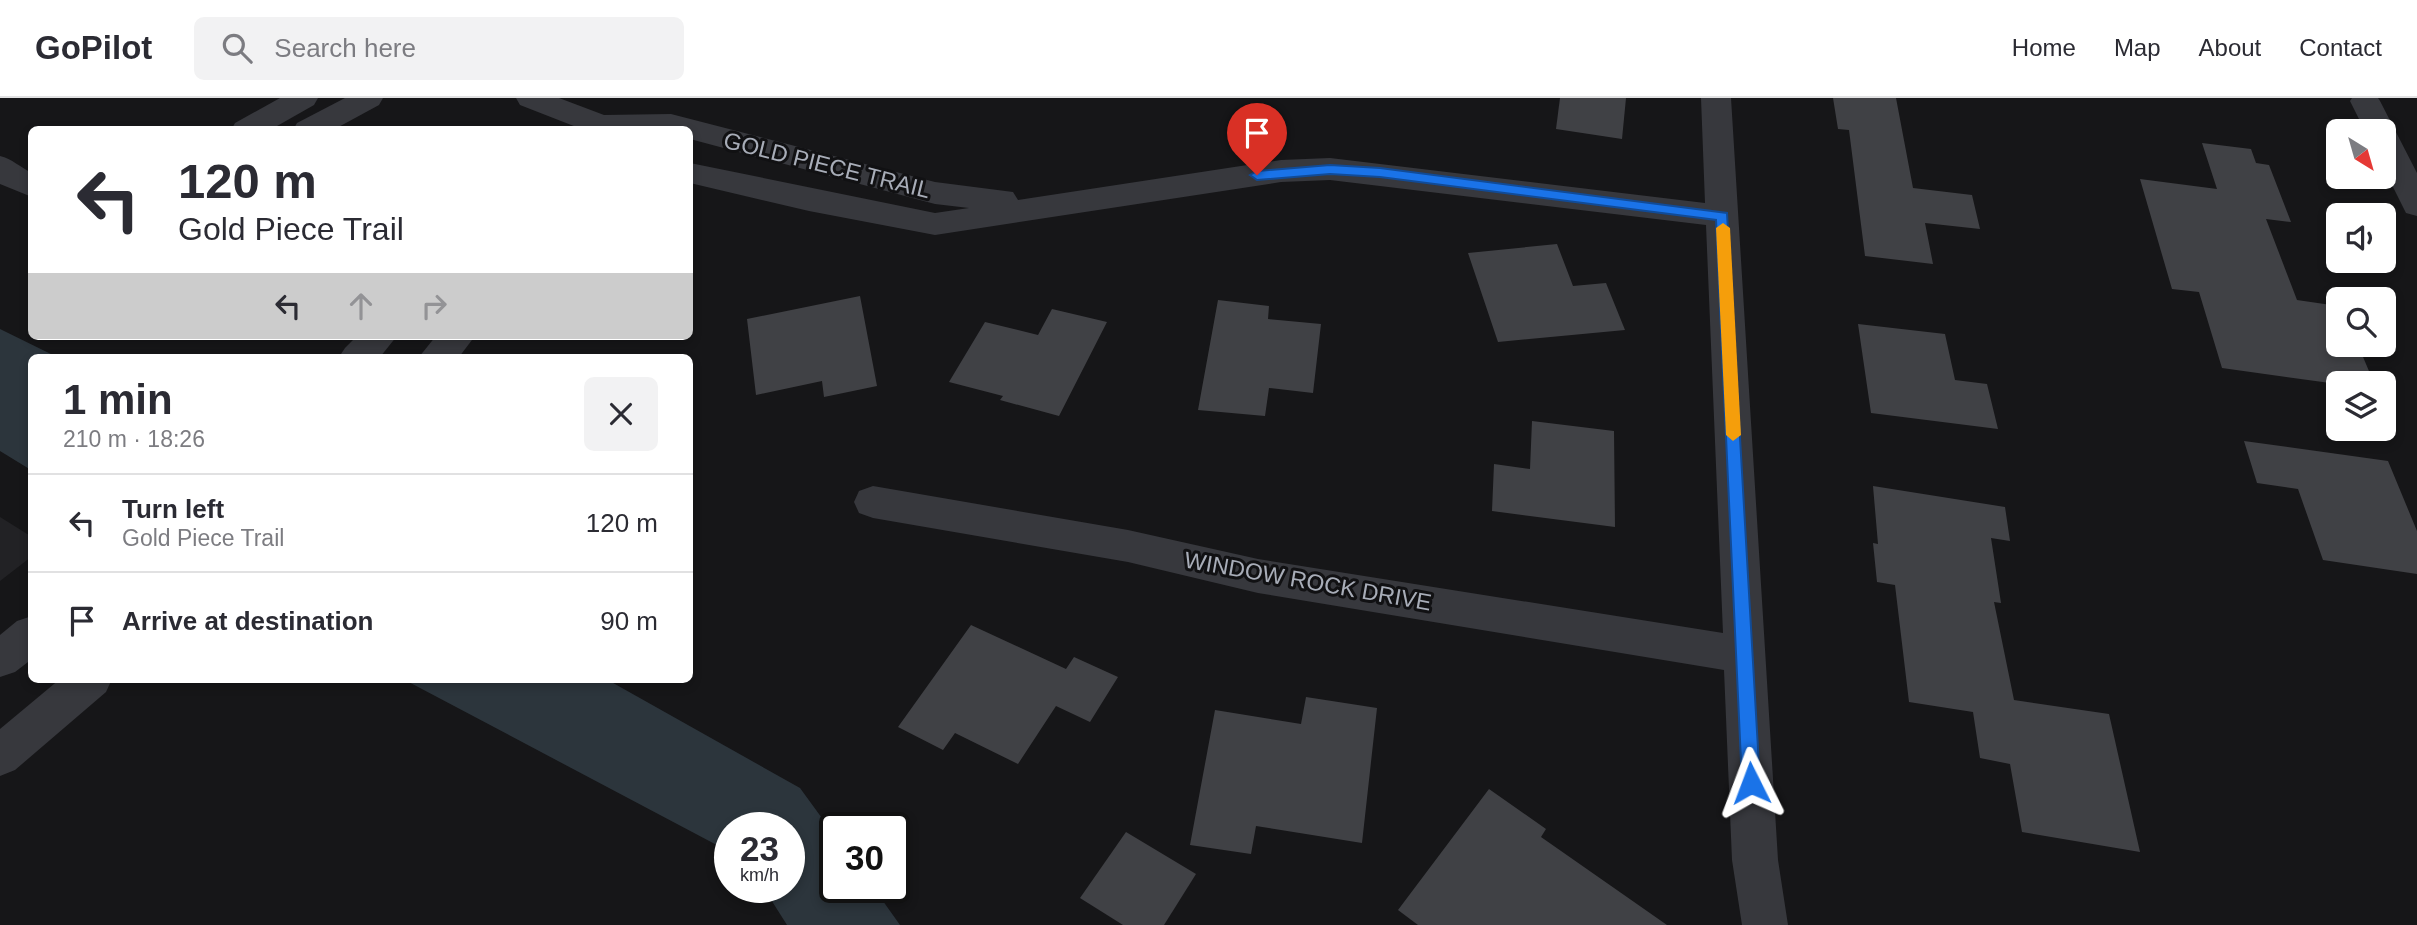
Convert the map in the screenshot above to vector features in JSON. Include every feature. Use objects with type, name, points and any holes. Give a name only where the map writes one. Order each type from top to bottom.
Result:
[{"type":"street","points":[[253,126],[303,98]]},
{"type":"street","points":[[316,126],[368,98]]},
{"type":"street","points":[[531,98],[596,126]]},
{"type":"street","points":[[602,126],[623,98]]},
{"type":"street","points":[[669,126],[697,98]]},
{"type":"street","points":[[1716,98],[1755,860],[1765,925]]},
{"type":"street","points":[[2365,101],[2374,119]]},
{"type":"street","name":"GOLD PIECE TRAIL","points":[[693,133],[935,193],[1060,206]]},
{"type":"street","points":[[2396,162],[2417,205]]},
{"type":"street","points":[[0,166],[7,174],[28,185]]},
{"type":"street","name":"GOLD PIECE TRAIL","points":[[693,174],[809,200],[936,224],[1281,172],[1330,169],[1722,216]]},
{"type":"street","points":[[360,354],[376,340]]},
{"type":"street","points":[[440,354],[454,340]]},
{"type":"street","name":"WINDOW ROCK DRIVE","points":[[873,502],[1128,546],[1258,576],[1744,655]]},
{"type":"street","points":[[0,756],[86,683]]},
{"type":"shaded area","points":[[0,329],[51,354],[28,354],[28,468],[0,451]]},
{"type":"shaded area","points":[[0,517],[28,534],[28,559],[0,581]]},
{"type":"shaded area","points":[[411,683],[613,683],[800,788],[819,814],[819,903],[884,903],[900,925],[787,925],[773,903],[805,903],[805,812],[714,812],[714,844]]},
{"type":"building","points":[[1560,98],[1626,98],[1622,139],[1556,129]]},
{"type":"building","points":[[1833,98],[1896,98],[1913,188],[1972,195],[1980,229],[1925,223],[1933,264],[1865,256],[1849,130],[1838,129]]},
{"type":"building","points":[[2202,143],[2251,149],[2256,163],[2269,165],[2291,222],[2266,219],[2297,300],[2326,304],[2326,357],[2363,357],[2369,371],[2326,371],[2326,382],[2222,368],[2199,292],[2172,289],[2140,179],[2217,189]]},
{"type":"building","points":[[1557,244],[1573,286],[1606,283],[1625,330],[1498,342],[1468,253]]},
{"type":"building","points":[[860,296],[877,386],[824,397],[822,381],[756,395],[747,319]]},
{"type":"building","points":[[1218,300],[1269,306],[1268,319],[1321,324],[1313,393],[1269,388],[1265,416],[1198,410]]},
{"type":"building","points":[[1052,309],[1107,322],[1059,416],[1000,400],[1003,396],[949,382],[985,322],[1038,335]]},
{"type":"building","points":[[1858,324],[1945,334],[1955,380],[1987,384],[1998,429],[1871,413]]},
{"type":"building","points":[[1532,421],[1614,431],[1615,527],[1492,511],[1494,464],[1530,469]]},
{"type":"building","points":[[2244,441],[2388,461],[2417,531],[2417,574],[2323,560],[2298,489],[2257,483]]},
{"type":"building","points":[[1873,486],[2005,507],[2010,541],[1991,538],[2001,603],[1994,602],[2014,700],[2109,714],[2140,852],[2022,832],[2010,764],[1980,758],[1973,712],[1909,702],[1895,585],[1877,582],[1873,543],[1878,544]]},
{"type":"building","points":[[971,625],[1066,669],[1074,657],[1118,677],[1090,722],[1056,706],[1018,764],[955,733],[943,750],[898,727]]},
{"type":"building","points":[[1306,697],[1377,708],[1362,843],[1256,826],[1251,854],[1190,845],[1215,710],[1301,724]]},
{"type":"building","points":[[1489,789],[1546,829],[1541,837],[1667,925],[1418,925],[1398,910]]},
{"type":"building","points":[[1126,832],[1196,874],[1164,925],[1123,925],[1080,898]]},
{"type":"slow traffic","points":[[1723,228],[1733,435]]},
{"type":"route","points":[[1257,175],[1330,169],[1380,173],[1722,216],[1751,783]]}]
